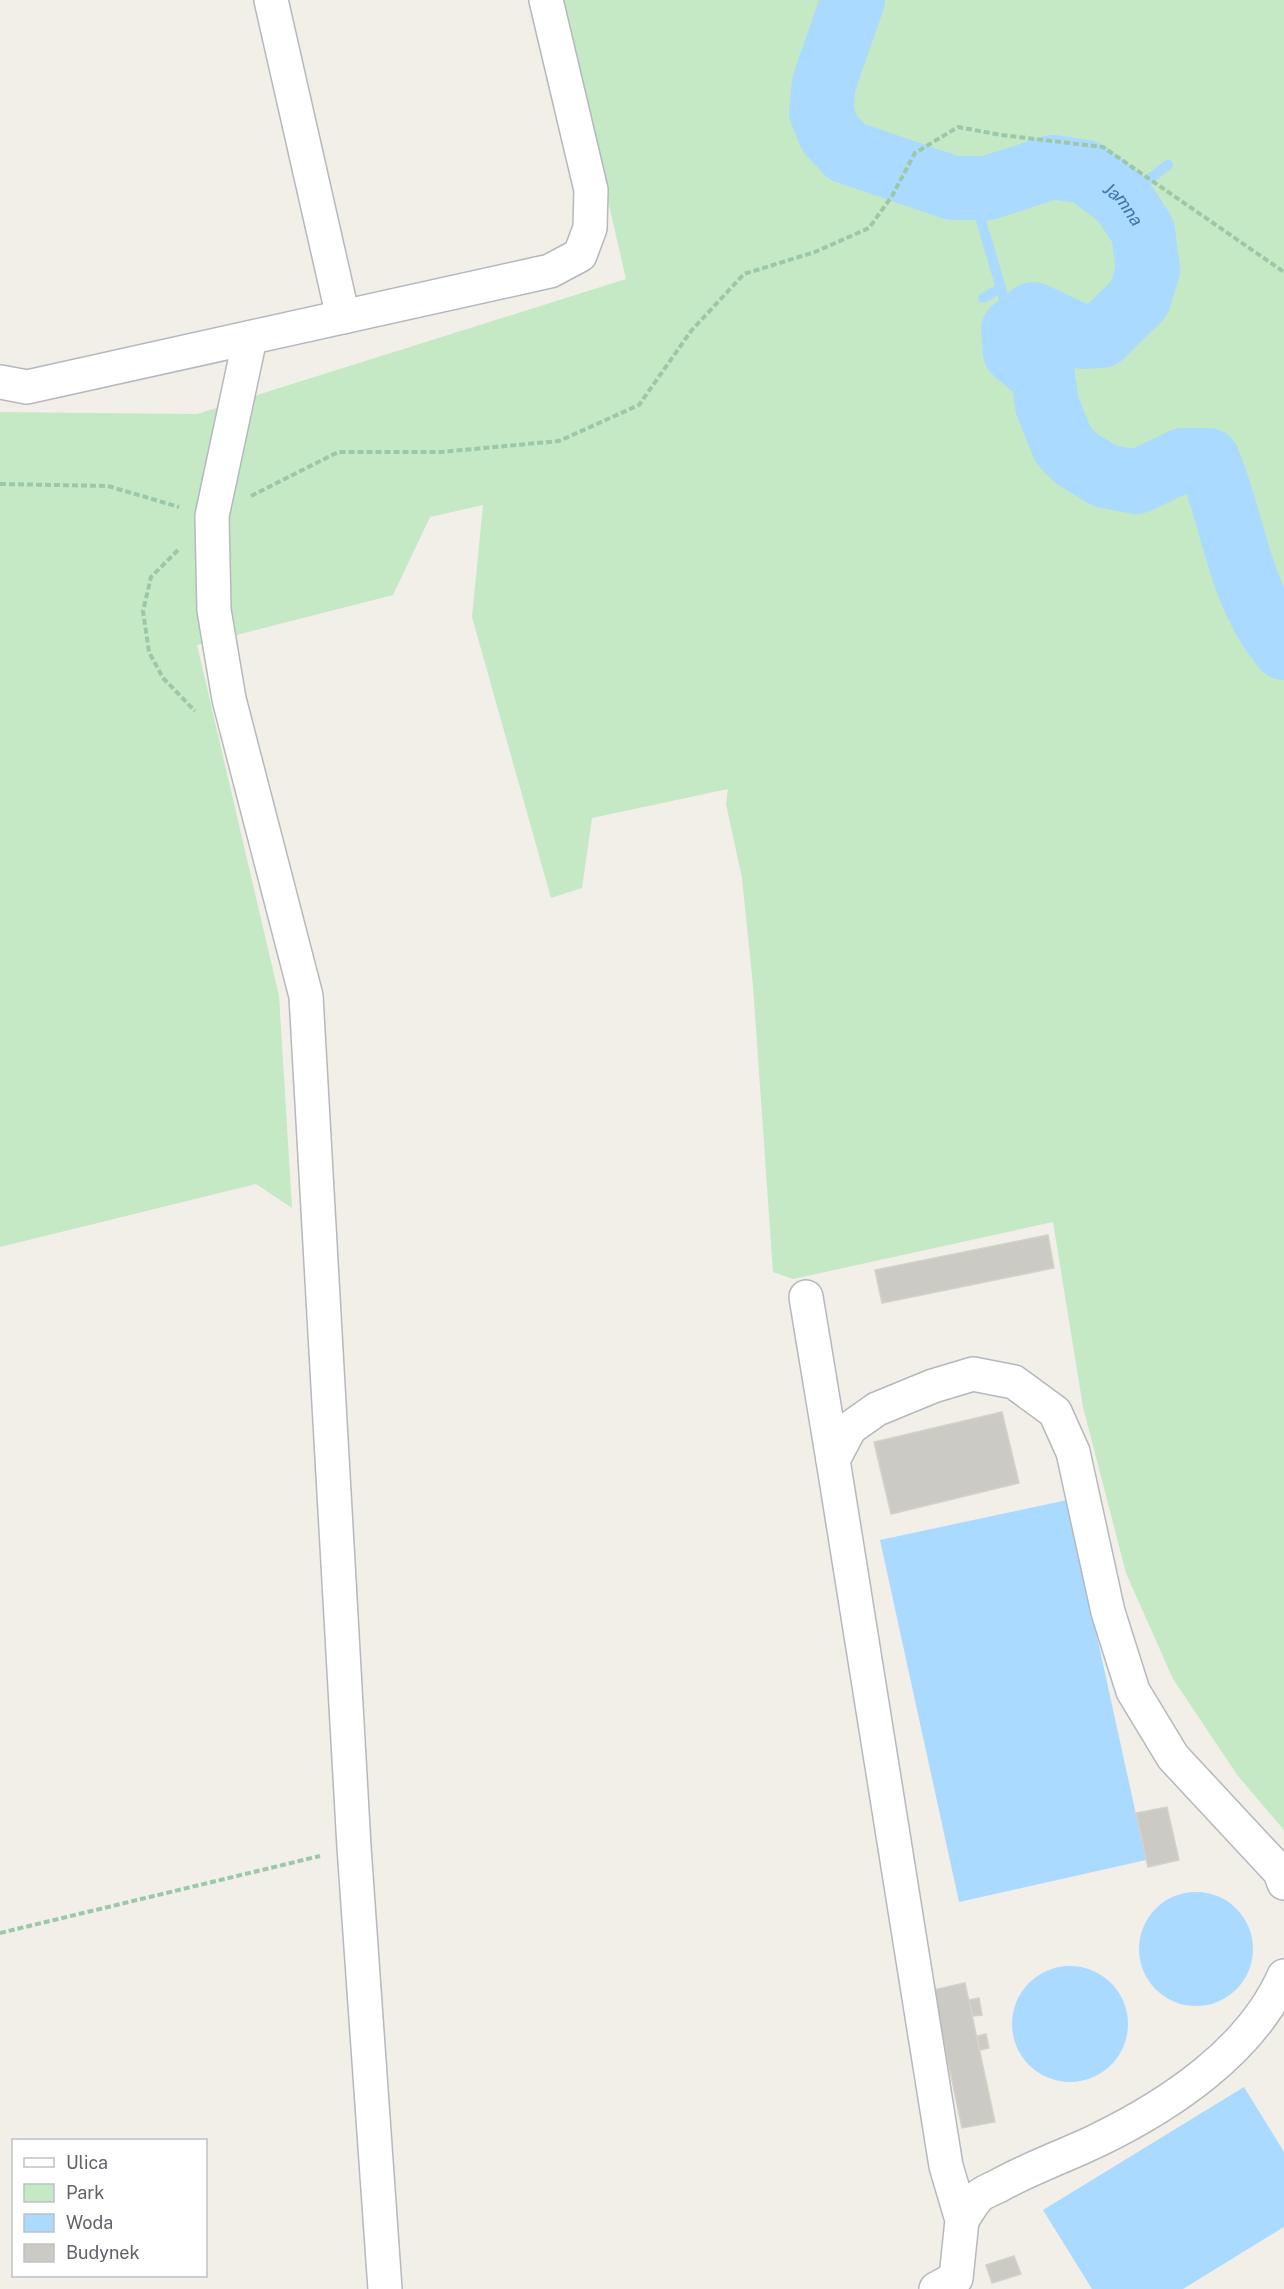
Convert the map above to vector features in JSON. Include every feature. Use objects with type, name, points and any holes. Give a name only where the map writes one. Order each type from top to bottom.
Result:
[{"type":"lane","points":[[271,0],[343,317]]},
{"type":"lane","points":[[0,382],[27,387],[549,271],[580,255],[590,228],[591,190],[546,0]]},
{"type":"lane","points":[[250,338],[212,516],[214,610],[230,699],[306,996],[354,1848],[385,2289]]},
{"type":"lane","points":[[806,1297],[946,2166],[962,2220],[956,2278],[936,2289]]},
{"type":"lane","points":[[833,1460],[850,1428],[877,1409],[933,1386],[973,1374],[1014,1382],[1055,1412],[1073,1452],[1108,1612],[1133,1691],[1173,1757],[1280,1872],[1284,1883]]},
{"type":"lane","points":[[962,2220],[978,2196],[1016,2176],[1099,2140],[1154,2109],[1210,2069],[1246,2033],[1275,1996],[1284,1976]]},
{"type":"path","points":[[197,714],[163,678],[149,652],[143,611],[151,577],[212,516],[338,452],[441,452],[559,441],[639,405],[691,331],[744,274],[815,252],[869,228],[892,196],[915,153],[958,127],[1001,135],[1103,147],[1284,272]]},
{"type":"path","points":[[0,484],[108,486],[212,516]]},
{"type":"path","points":[[0,1933],[354,1848]]},
{"type":"green space","points":[[562,0],[1284,0],[1284,1830],[1238,1776],[1173,1679],[1126,1573],[1083,1407],[1053,1222],[793,1279],[773,1272],[753,986],[742,878],[726,804],[728,789],[592,818],[582,888],[551,898],[472,617],[483,505],[430,517],[393,595],[197,645],[279,996],[292,1208],[256,1184],[0,1247],[0,412],[197,414],[626,279]]},
{"type":"water","points":[[1067,1500],[1146,1860],[959,1902],[880,1540]]},
{"type":"water","points":[[1196,1892],[1218,1896],[1228,1901],[1244,1917],[1249,1927],[1253,1949],[1249,1971],[1244,1981],[1228,1997],[1218,2002],[1196,2006],[1174,2002],[1164,1997],[1148,1981],[1143,1971],[1139,1949],[1143,1927],[1148,1917],[1164,1901],[1174,1896]]},
{"type":"water","points":[[1070,1966],[1092,1971],[1111,1983],[1123,2002],[1128,2024],[1123,2046],[1111,2065],[1092,2077],[1070,2082],[1048,2077],[1029,2065],[1017,2046],[1012,2024],[1017,2002],[1029,1983],[1048,1971]]},
{"type":"water","points":[[1244,2087],[1284,2152],[1284,2227],[1183,2289],[1092,2289],[1043,2210]]},
{"type":"building","points":[[1048,1235],[1054,1268],[882,1303],[875,1270]]},
{"type":"building","points":[[1002,1412],[1019,1483],[891,1514],[874,1442]]},
{"type":"building","points":[[1167,1807],[1179,1860],[1148,1867],[1136,1813]]},
{"type":"building","points":[[965,1983],[995,2122],[962,2128],[933,1990]]},
{"type":"building","points":[[979,1998],[982,2015],[973,2016],[969,2000]]},
{"type":"building","points":[[986,2034],[989,2048],[980,2050],[977,2036]]},
{"type":"building","points":[[1014,2256],[1021,2274],[992,2283],[986,2265]]},
{"type":"waterway","name":"Jamna","points":[[853,0],[824,83],[821,112],[830,134],[847,152],[953,188],[988,188],[1052,167],[1086,172],[1122,199],[1143,231],[1148,270],[1139,299],[1101,336],[1082,337],[1033,314],[1013,330],[1015,352],[1043,375],[1047,405],[1063,445],[1077,459],[1105,476],[1137,482],[1183,460],[1208,460],[1247,581],[1269,627],[1284,648]]},
{"type":"waterway","points":[[1122,199],[1168,165]]},
{"type":"waterway","points":[[972,189],[1013,330]]},
{"type":"waterway","points":[[983,298],[1001,288]]}]
